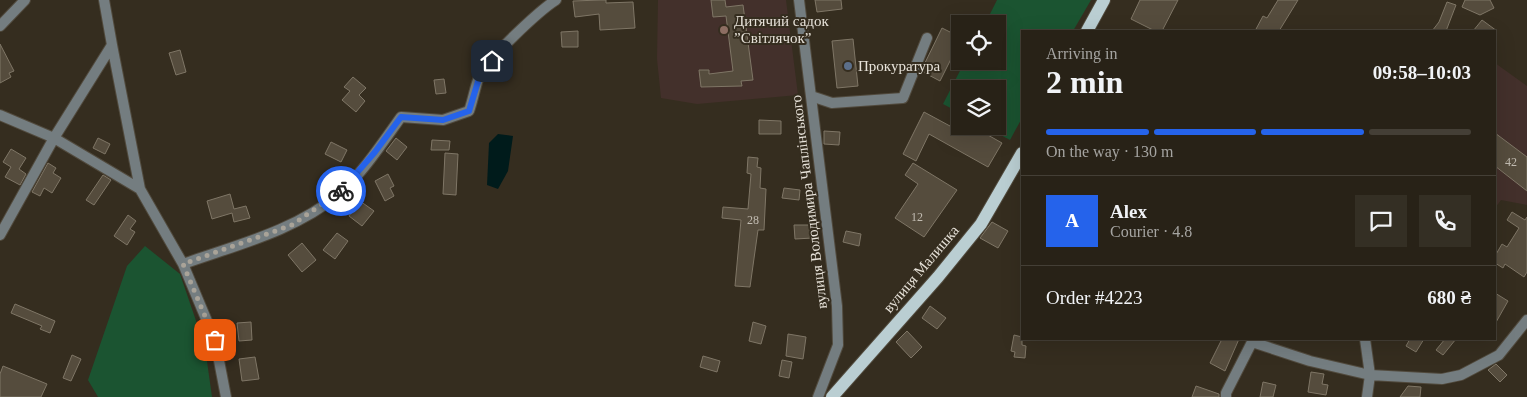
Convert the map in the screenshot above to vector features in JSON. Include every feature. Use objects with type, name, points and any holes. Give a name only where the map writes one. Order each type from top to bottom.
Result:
[{"type":"main road","points":[[1088,30],[1104,0]]},
{"type":"main road","name":"вулиця Малишка","points":[[832,397],[938,277],[981,224],[1021,155]]},
{"type":"street","points":[[0,26],[25,0]]},
{"type":"street","points":[[104,0],[140,189],[183,264],[215,340],[226,397]]},
{"type":"street","points":[[183,264],[292,225],[339,194],[375,152],[401,117],[443,120],[469,111],[480,75],[518,32],[545,6],[556,0]]},
{"type":"street","name":"вулиця Володимира Чаплінського","points":[[800,0],[838,306],[838,345],[818,397]]},
{"type":"street","points":[[811,96],[832,103],[904,98],[927,38]]},
{"type":"street","points":[[0,234],[54,138],[112,45]]},
{"type":"street","points":[[0,116],[54,138],[140,189]]},
{"type":"street","points":[[1226,397],[1226,393],[1252,342],[1310,361],[1370,375],[1442,379],[1461,375],[1499,354],[1527,320]]},
{"type":"street","points":[[1366,340],[1370,375],[1367,397]]},
{"type":"shaded area","name":"Дитячий садок ”Світлячок”","points":[[658,0],[786,0],[798,95],[697,104],[661,98],[657,59]]},
{"type":"shaded area","points":[[1496,64],[1527,86],[1527,205],[1501,200],[1496,207]]},
{"type":"green space","points":[[997,0],[1091,0],[1074,30],[1021,30],[1021,120],[1010,140],[1001,135],[1006,135],[1006,80],[955,80],[960,70],[1006,70],[1006,15],[990,15]]},
{"type":"green space","points":[[951,88],[951,108],[943,104]]},
{"type":"green space","points":[[145,246],[180,274],[205,347],[212,397],[98,397],[88,380],[127,266]]},
{"type":"water","points":[[498,134],[513,136],[508,171],[498,189],[487,185],[489,143]]},
{"type":"building","points":[[606,0],[606,3],[633,2],[635,28],[600,30],[599,14],[575,17],[573,1]]},
{"type":"building","points":[[711,0],[725,0],[726,7],[743,5],[753,80],[741,81],[742,86],[701,87],[699,70],[709,70],[709,74],[733,71],[726,16],[713,17]]},
{"type":"building","points":[[815,0],[841,0],[842,9],[817,12]]},
{"type":"building","points":[[1140,0],[1178,0],[1163,30],[1153,30],[1131,19]]},
{"type":"building","points":[[1278,0],[1298,0],[1280,30],[1256,30],[1263,16],[1267,18]]},
{"type":"building","points":[[1465,0],[1490,0],[1494,8],[1480,15],[1462,7]]},
{"type":"building","points":[[1447,2],[1456,5],[1446,30],[1433,30],[1439,22]]},
{"type":"building","points":[[1482,20],[1496,30],[1474,30]]},
{"type":"building","points":[[942,28],[951,32],[951,59],[940,81],[921,71]]},
{"type":"building","points":[[578,31],[578,47],[562,47],[561,32]]},
{"type":"building","points":[[853,39],[858,86],[837,88],[832,41]]},
{"type":"building","points":[[0,44],[14,71],[9,73],[11,77],[0,83]]},
{"type":"building","points":[[180,50],[186,72],[176,75],[169,53]]},
{"type":"building","points":[[353,77],[366,88],[359,95],[365,101],[356,112],[342,100],[350,91],[344,87]]},
{"type":"building","points":[[444,79],[446,93],[436,94],[434,80]]},
{"type":"building","points":[[924,112],[950,126],[951,124],[951,135],[988,135],[1002,143],[988,167],[929,134],[916,161],[903,154]]},
{"type":"building","points":[[759,120],[781,121],[781,134],[759,134]]},
{"type":"building","points":[[824,131],[840,132],[839,145],[824,144]]},
{"type":"building","points":[[1496,134],[1527,157],[1527,191],[1496,167]]},
{"type":"building","points":[[98,138],[110,144],[105,154],[93,148]]},
{"type":"building","points":[[396,138],[407,147],[397,160],[386,151]]},
{"type":"building","points":[[432,140],[450,141],[449,150],[431,150]]},
{"type":"building","points":[[331,142],[347,150],[341,162],[325,154]]},
{"type":"building","points":[[11,149],[26,158],[19,169],[26,174],[20,185],[5,177],[11,167],[3,162]]},
{"type":"building","points":[[445,153],[458,154],[456,195],[443,194]]},
{"type":"building","points":[[748,157],[758,158],[757,167],[761,168],[760,188],[766,189],[764,230],[758,230],[750,287],[735,286],[741,220],[722,218],[723,207],[748,209],[751,174],[747,173]]},
{"type":"building","points":[[48,163],[56,168],[53,173],[61,178],[52,193],[44,188],[40,196],[32,192]]},
{"type":"building","points":[[913,163],[957,190],[924,237],[895,218],[918,184],[905,175]]},
{"type":"building","points":[[388,174],[394,186],[390,188],[394,196],[385,201],[375,181]]},
{"type":"building","points":[[103,175],[111,180],[94,205],[86,200]]},
{"type":"building","points":[[784,188],[800,190],[799,200],[782,198]]},
{"type":"building","points":[[230,194],[234,209],[246,206],[250,218],[234,222],[232,213],[212,219],[207,201]]},
{"type":"building","points":[[360,201],[374,211],[362,226],[349,216]]},
{"type":"building","points":[[1512,212],[1525,220],[1527,217],[1527,272],[1524,277],[1505,264],[1503,268],[1496,264],[1496,254],[1502,244],[1507,247],[1519,228],[1507,220]]},
{"type":"building","points":[[128,215],[136,221],[130,229],[135,232],[127,245],[114,236]]},
{"type":"building","points":[[992,222],[1008,231],[998,248],[980,238]]},
{"type":"building","points":[[794,225],[813,225],[813,238],[795,239]]},
{"type":"building","points":[[846,231],[861,234],[859,246],[843,242]]},
{"type":"building","points":[[337,233],[348,241],[335,259],[323,250]]},
{"type":"building","points":[[302,243],[316,260],[302,272],[288,255]]},
{"type":"building","points":[[1496,294],[1508,301],[1496,322]]},
{"type":"building","points":[[15,304],[55,321],[50,333],[40,329],[42,326],[11,313]]},
{"type":"building","points":[[930,306],[946,318],[937,329],[922,318]]},
{"type":"building","points":[[251,322],[252,340],[239,341],[237,323]]},
{"type":"building","points":[[753,322],[766,326],[761,344],[749,341]]},
{"type":"building","points":[[907,331],[922,347],[911,358],[896,342]]},
{"type":"building","points":[[788,334],[806,337],[803,359],[786,356]]},
{"type":"building","points":[[228,335],[234,341],[228,347],[222,341]]},
{"type":"building","points":[[1014,335],[1021,337],[1022,345],[1026,346],[1025,358],[1014,357],[1015,352],[1011,351]]},
{"type":"building","points":[[1222,340],[1239,340],[1225,371],[1210,363]]},
{"type":"building","points":[[1409,340],[1423,340],[1416,352],[1406,346]]},
{"type":"building","points":[[1444,340],[1455,340],[1443,355],[1436,350]]},
{"type":"building","points":[[72,355],[81,359],[71,381],[63,378]]},
{"type":"building","points":[[703,356],[720,361],[717,372],[700,367]]},
{"type":"building","points":[[255,357],[259,379],[242,381],[239,359]]},
{"type":"building","points":[[782,360],[792,362],[789,378],[779,376]]},
{"type":"building","points":[[1496,364],[1507,375],[1500,382],[1488,370]]},
{"type":"building","points":[[3,366],[47,384],[41,397],[0,397],[0,374]]},
{"type":"building","points":[[1311,372],[1324,374],[1322,384],[1328,385],[1326,395],[1308,392]]},
{"type":"building","points":[[1263,382],[1276,385],[1273,397],[1260,397]]},
{"type":"building","points":[[1196,386],[1219,394],[1219,397],[1192,397]]},
{"type":"building","points":[[1408,386],[1421,387],[1420,397],[1400,397]]},
{"type":"way so far","points":[[215,340],[183,264],[292,225],[341,191]]},
{"type":"place","name":"Дитячий садок ”Світлячок”","points":[[724,30]]},
{"type":"place","name":"Прокуратура","points":[[848,66]]},
{"type":"route","points":[[341,191],[375,152],[401,117],[443,120],[469,111],[480,75],[492,61]]}]
